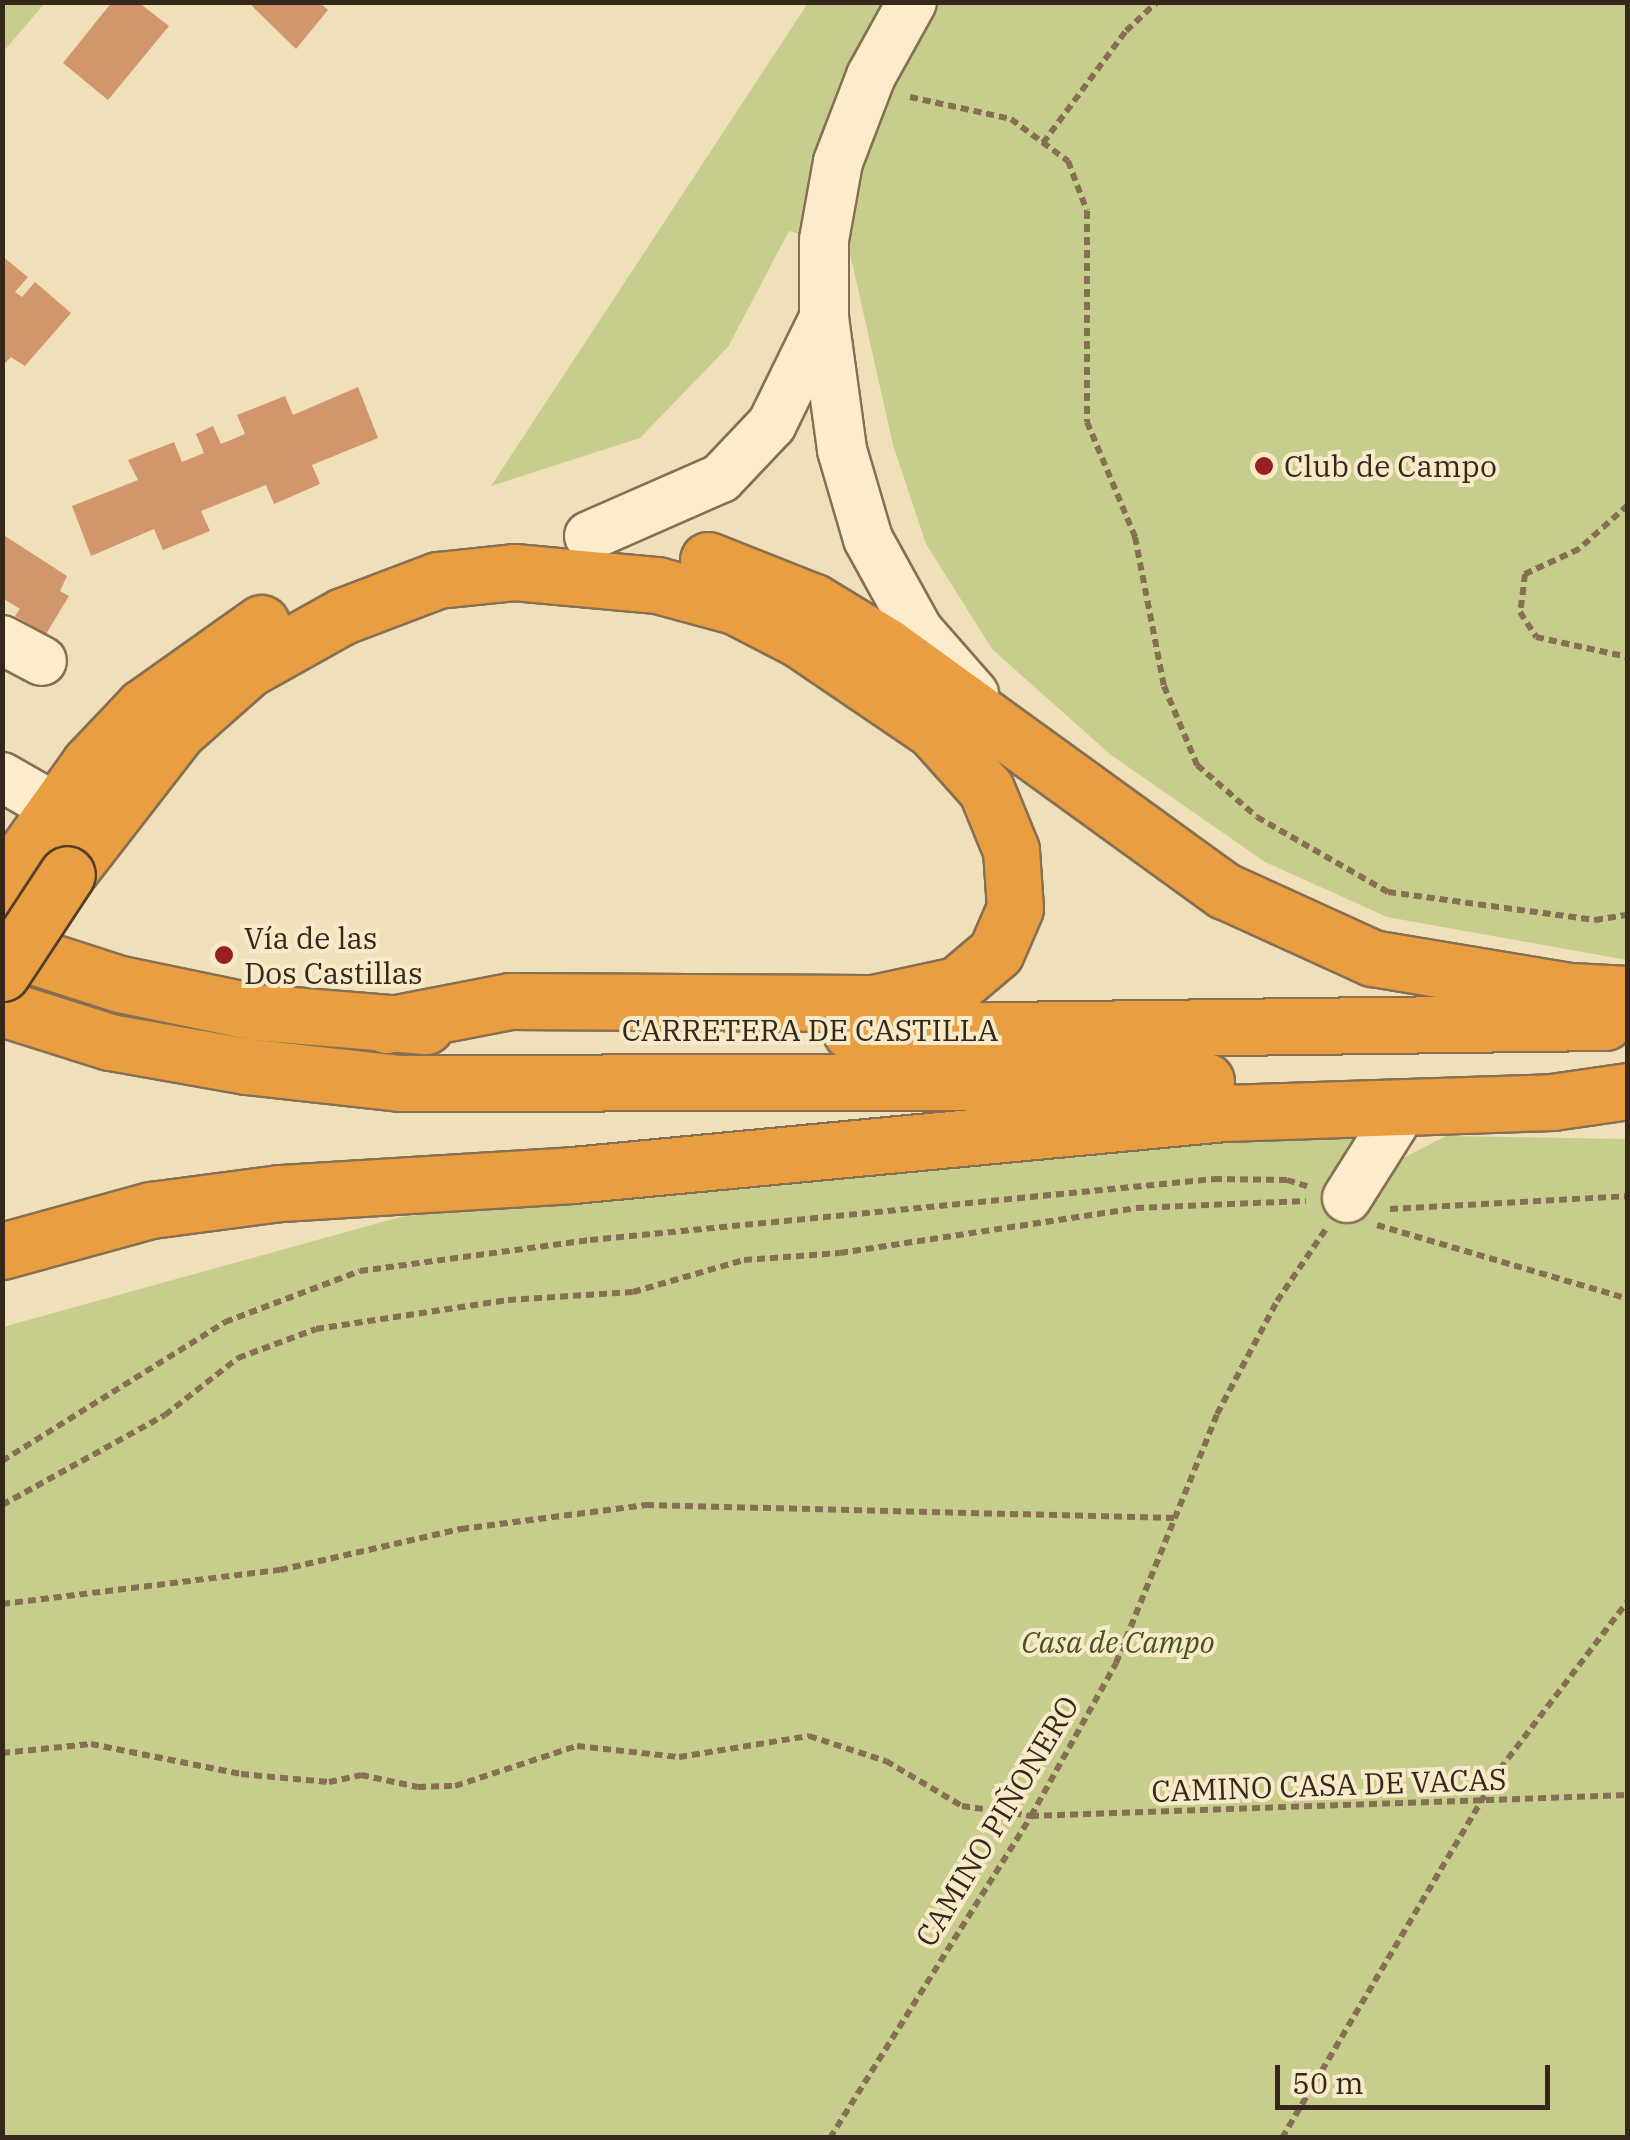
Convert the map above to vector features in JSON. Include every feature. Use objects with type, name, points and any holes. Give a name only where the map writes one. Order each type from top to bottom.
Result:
[{"type":"highway","points":[[2,973],[38,854],[116,735],[185,671],[323,587],[467,545],[589,536],[663,548],[782,587],[886,646],[1226,890],[1372,958],[1570,991],[1628,994]]},
{"type":"highway","points":[[38,854],[248,669],[343,616],[438,580],[514,572],[658,584],[735,606],[799,639],[933,730],[986,790],[1012,850],[1015,908],[996,952],[957,985],[874,1003],[510,1001],[386,1025]]},
{"type":"highway","name":"CARRETERA DE CASTILLA","points":[[2,946],[120,984],[255,1012],[386,1025],[824,1032],[1628,1021]]},
{"type":"highway","name":"CARRETERA DE CASTILLA","points":[[2,1008],[110,1042],[246,1066],[400,1083],[1628,1081]]},
{"type":"highway","points":[[5,1248],[151,1210],[280,1193],[573,1175],[1224,1113],[1403,1109],[1628,1091]]},
{"type":"lane","points":[[912,2],[872,76],[838,162],[824,240],[824,318],[842,450],[868,539],[918,630],[1005,731]]},
{"type":"lane","points":[[589,536],[721,478],[772,424],[824,318]]},
{"type":"lane","points":[[2,777],[38,854]]},
{"type":"lane","points":[[1339,1196],[1403,1109]]},
{"type":"path","points":[[1044,143],[1126,31],[1156,2]]},
{"type":"path","points":[[910,98],[1012,120],[1068,162],[1087,211],[1087,422],[1135,538],[1164,686],[1197,765],[1257,817],[1388,892],[1595,920],[1628,916]]},
{"type":"path","points":[[1628,505],[1579,549],[1525,574],[1520,612],[1536,636],[1628,657]]},
{"type":"path","points":[[2,1461],[225,1322],[360,1271],[590,1240],[1214,1179],[1287,1180],[1395,1210],[1628,1196]]},
{"type":"path","points":[[2,1505],[165,1415],[238,1358],[316,1329],[508,1300],[633,1292],[744,1260],[840,1253],[1136,1208],[1287,1206],[1339,1196],[1383,1229],[1432,1238],[1628,1299]]},
{"type":"path","name":"CAMINO PIÑONERO","points":[[830,2138],[1032,1816],[1116,1663],[1217,1414],[1339,1196]]},
{"type":"path","points":[[2,1604],[280,1570],[461,1529],[646,1505],[1175,1518]]},
{"type":"path","points":[[1282,2138],[1478,1804],[1628,1601]]},
{"type":"path","name":"CAMINO CASA DE VACAS","points":[[2,1753],[91,1744],[241,1774],[329,1782],[361,1775],[418,1787],[455,1786],[577,1746],[679,1757],[809,1736],[886,1761],[962,1806],[1032,1816],[1628,1796]]},
{"type":"green space","points":[[2,3],[45,3],[3,52]]},
{"type":"green space","name":"Club de Campo","points":[[808,3],[1627,3],[1627,960],[1387,917],[1265,862],[1111,755],[992,649],[926,544],[893,445],[849,249],[789,231],[728,347],[640,438],[491,486]]},
{"type":"green space","name":"Casa de Campo","points":[[1248,1132],[1360,1137],[1384,1180],[1403,1158],[1446,1136],[1627,1139],[1627,2137],[3,2137],[3,1327],[400,1217]]},
{"type":"building","points":[[112,2],[138,2],[169,26],[108,100],[63,63]]},
{"type":"building","points":[[248,2],[319,2],[328,10],[296,49]]},
{"type":"building","points":[[2,256],[28,277],[15,292],[22,297],[35,282],[71,313],[25,366],[11,357],[2,366]]},
{"type":"building","points":[[358,387],[378,438],[312,465],[320,484],[274,504],[266,485],[201,511],[210,531],[163,550],[154,529],[91,556],[72,506],[138,480],[128,460],[174,442],[182,462],[204,453],[196,434],[213,426],[221,444],[245,434],[237,415],[285,396],[293,415]]},
{"type":"building","points":[[5,536],[67,576],[60,591],[69,596],[46,634],[15,616],[20,609],[2,598]]},
{"type":"place","name":"Club de Campo","points":[[1264,466]]},
{"type":"place","name":"Vía de las Dos Castillas","points":[[224,955]]}]
